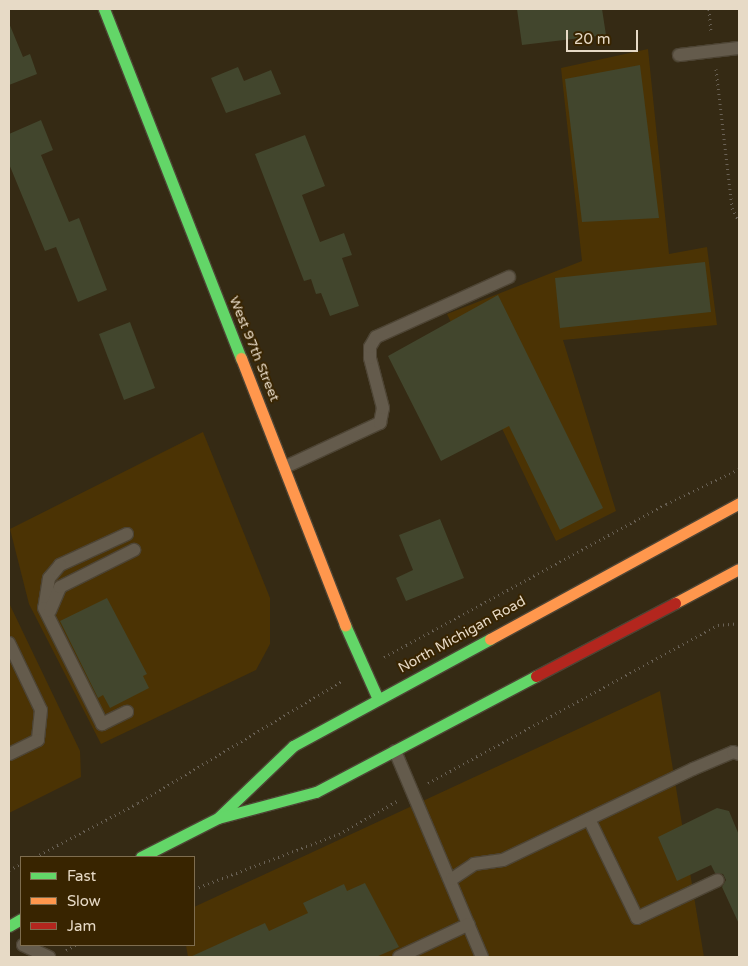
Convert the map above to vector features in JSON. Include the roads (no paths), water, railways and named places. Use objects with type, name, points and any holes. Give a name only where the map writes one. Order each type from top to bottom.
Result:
[{"type":"main road","name":"West 97th Street","points":[[104,9],[363,668],[378,699]]},
{"type":"main road","name":"North Michigan Road","points":[[218,818],[293,746],[739,503]]},
{"type":"main road","name":"North Michigan Road","points":[[143,856],[218,818],[316,792],[739,569]]},
{"type":"main road","points":[[9,926],[20,920]]},
{"type":"lane","points":[[679,55],[739,48]]},
{"type":"lane","points":[[285,467],[380,422],[383,408],[370,358],[370,347],[376,337],[509,277]]},
{"type":"lane","points":[[127,534],[60,565],[49,578],[44,595],[51,626],[102,724],[127,712]]},
{"type":"lane","points":[[51,626],[49,608],[60,587],[134,550]]},
{"type":"lane","points":[[9,643],[40,710],[38,740],[9,754]]},
{"type":"lane","points":[[395,751],[452,879],[482,957]]},
{"type":"lane","points":[[452,879],[474,864],[503,860],[736,753]]},
{"type":"lane","points":[[589,819],[637,918],[718,880]]},
{"type":"lane","points":[[399,957],[469,924]]},
{"type":"lane","points":[[26,946],[49,957]]}]
